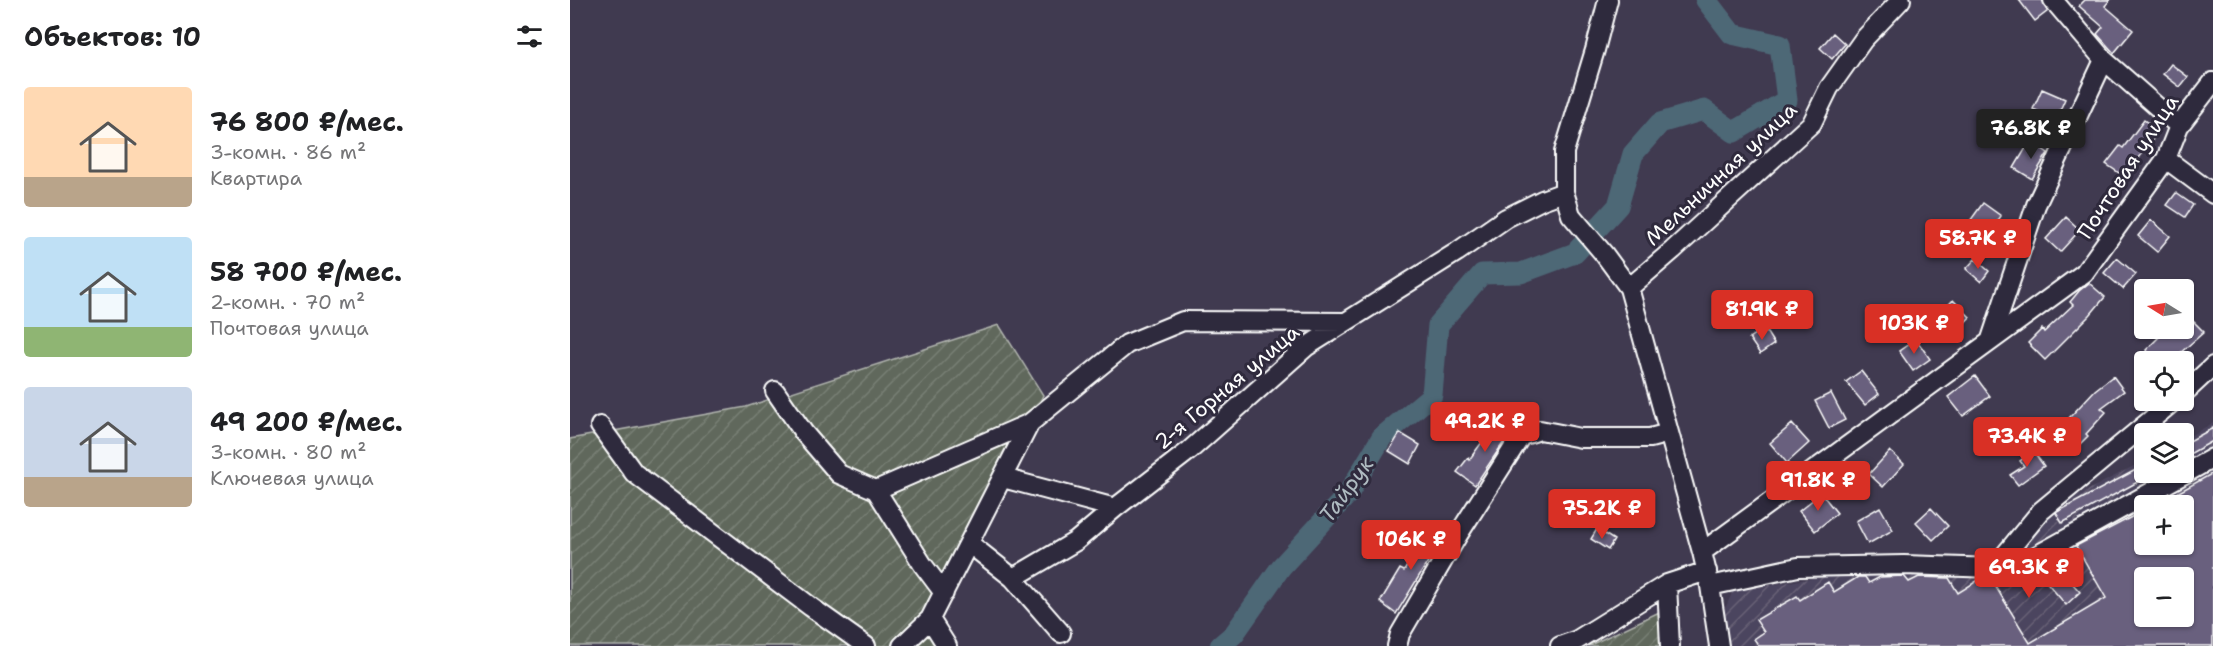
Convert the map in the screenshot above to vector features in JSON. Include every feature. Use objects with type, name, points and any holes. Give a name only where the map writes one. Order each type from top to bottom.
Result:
[{"type":"street","points":[[1608,0],[1564,152],[1564,192],[1571,215],[1629,288],[1702,552],[1719,646]]},
{"type":"street","name":"Мельничная улица","points":[[1629,288],[1812,123],[1829,88],[1863,40],[1901,0]]},
{"type":"street","points":[[2053,0],[2104,60],[2179,126]]},
{"type":"street","points":[[1991,339],[2036,205],[2104,60]]},
{"type":"street","name":"Почтовая улица","points":[[1702,552],[2084,273],[2166,159],[2179,126],[2213,82]]},
{"type":"street","points":[[2166,159],[2213,194]]},
{"type":"street","name":"2-я Горная улица","points":[[1012,578],[1076,541],[1190,450],[1306,347],[1457,252],[1506,218],[1564,192]]},
{"type":"street","points":[[876,490],[1030,423],[1127,344],[1183,321],[1346,322]]},
{"type":"street","points":[[2194,384],[2213,366]]},
{"type":"street","points":[[775,391],[804,433],[839,474],[876,490],[923,565],[944,593]]},
{"type":"street","points":[[1994,568],[2041,510],[2162,411]]},
{"type":"street","points":[[902,646],[930,619],[1030,423]]},
{"type":"street","points":[[600,426],[634,472],[866,646]]},
{"type":"street","points":[[1397,646],[1400,634],[1452,544],[1521,436],[1540,430],[1581,438],[1650,438],[1669,433]]},
{"type":"street","points":[[1560,646],[1577,640],[1667,584],[1798,567],[1904,565],[2012,569],[2213,458]]},
{"type":"street","points":[[1003,478],[1115,508]]},
{"type":"street","points":[[970,544],[1012,578],[1061,633]]},
{"type":"street","points":[[1667,584],[1670,646]]},
{"type":"street","points":[[930,619],[947,646]]},
{"type":"shaded area","points":[[999,325],[1043,395],[1015,457],[931,619],[951,646],[570,646],[570,439],[746,407]]},
{"type":"shaded area","points":[[2213,423],[2213,646],[1729,646],[1724,611],[1733,591],[1868,569],[1997,574],[2054,508],[2134,466],[2134,483],[2194,483],[2194,433]]},
{"type":"shaded area","points":[[1672,606],[1674,646],[1588,646]]},
{"type":"building","points":[[2019,0],[2042,0],[2048,11],[2035,21]]},
{"type":"building","points":[[2085,0],[2110,0],[2105,6],[2133,30],[2114,53],[2097,34],[2103,27],[2079,6]]},
{"type":"building","points":[[1833,33],[1845,44],[1832,59],[1820,48]]},
{"type":"building","points":[[2171,64],[2188,77],[2180,87],[2163,74]]},
{"type":"building","points":[[2042,89],[2065,99],[2056,119],[2033,109]]},
{"type":"building","points":[[2144,120],[2159,131],[2125,177],[2106,164],[2120,146],[2123,148]]},
{"type":"building","points":[[2030,141],[2048,153],[2032,179],[2014,168]]},
{"type":"building","points":[[2176,193],[2193,205],[2185,217],[2167,205]]},
{"type":"building","points":[[1983,203],[2001,216],[1989,234],[1970,221]]},
{"type":"building","points":[[2066,217],[2080,230],[2060,252],[2046,239]]},
{"type":"building","points":[[2151,220],[2170,236],[2157,252],[2138,236]]},
{"type":"building","points":[[2117,258],[2136,274],[2123,289],[2104,273]]},
{"type":"building","points":[[1975,259],[1989,271],[1981,282],[1966,269]]},
{"type":"building","points":[[2089,283],[2105,297],[2045,360],[2028,343],[2042,329],[2044,332],[2073,305],[2070,302]]},
{"type":"building","points":[[1953,300],[1970,317],[1955,333],[1938,316]]},
{"type":"building","points":[[2194,322],[2204,332],[2182,351],[2146,350],[2157,339],[2194,339]]},
{"type":"building","points":[[1764,328],[1774,344],[1760,354],[1749,338]]},
{"type":"building","points":[[1916,339],[1930,359],[1913,371],[1899,351]]},
{"type":"building","points":[[1861,371],[1879,394],[1865,405],[1846,382]]},
{"type":"building","points":[[1975,376],[1990,396],[1963,416],[1948,397]]},
{"type":"building","points":[[2113,376],[2124,391],[2101,408],[2106,412],[2074,450],[2056,432],[2095,390]]},
{"type":"building","points":[[1831,393],[1845,420],[1829,428],[1815,401]]},
{"type":"building","points":[[1498,420],[1512,430],[1475,485],[1457,472],[1468,458],[1469,460]]},
{"type":"building","points":[[1792,424],[1809,443],[1787,463],[1770,443]]},
{"type":"building","points":[[2213,428],[2213,441],[2194,451],[2194,438]]},
{"type":"building","points":[[1400,433],[1420,445],[1410,464],[1389,451]]},
{"type":"building","points":[[1890,451],[1904,464],[1883,487],[1869,474]]},
{"type":"building","points":[[2033,451],[2044,466],[2018,485],[2010,475],[2024,466],[2020,461]]},
{"type":"building","points":[[2134,471],[2136,483],[2062,523],[2056,513]]},
{"type":"building","points":[[2213,473],[2213,646],[1759,646],[1754,639],[1764,632],[1756,620],[1797,596],[1800,600],[1828,582],[1834,592],[1858,577],[1865,577],[1869,583],[1880,577],[1904,576],[1909,582],[1919,577],[1949,578],[1958,593],[1980,579],[1991,579],[2030,643],[2106,598],[2076,546],[2134,516],[2134,555],[2194,555],[2194,495],[2174,495]]},
{"type":"building","points":[[1821,493],[1837,513],[1815,531],[1799,511]]},
{"type":"building","points":[[1880,507],[1893,530],[1868,544],[1856,521]]},
{"type":"building","points":[[1931,508],[1948,526],[1933,540],[1916,522]]},
{"type":"building","points":[[1425,526],[1443,537],[1396,614],[1380,602],[1400,569],[1404,571],[1420,543],[1416,541]]},
{"type":"building","points":[[1597,529],[1614,540],[1608,550],[1591,539]]},
{"type":"building","points":[[2058,567],[2080,592],[2066,605],[2044,579]]},
{"type":"waterway","name":"Тайрук","points":[[1220,646],[1234,634],[1281,567],[1348,494],[1382,437],[1432,395],[1438,325],[1482,274],[1521,273],[1575,253],[1618,206],[1633,154],[1660,123],[1704,110],[1734,132],[1787,100],[1780,45],[1732,34],[1706,0]]}]
